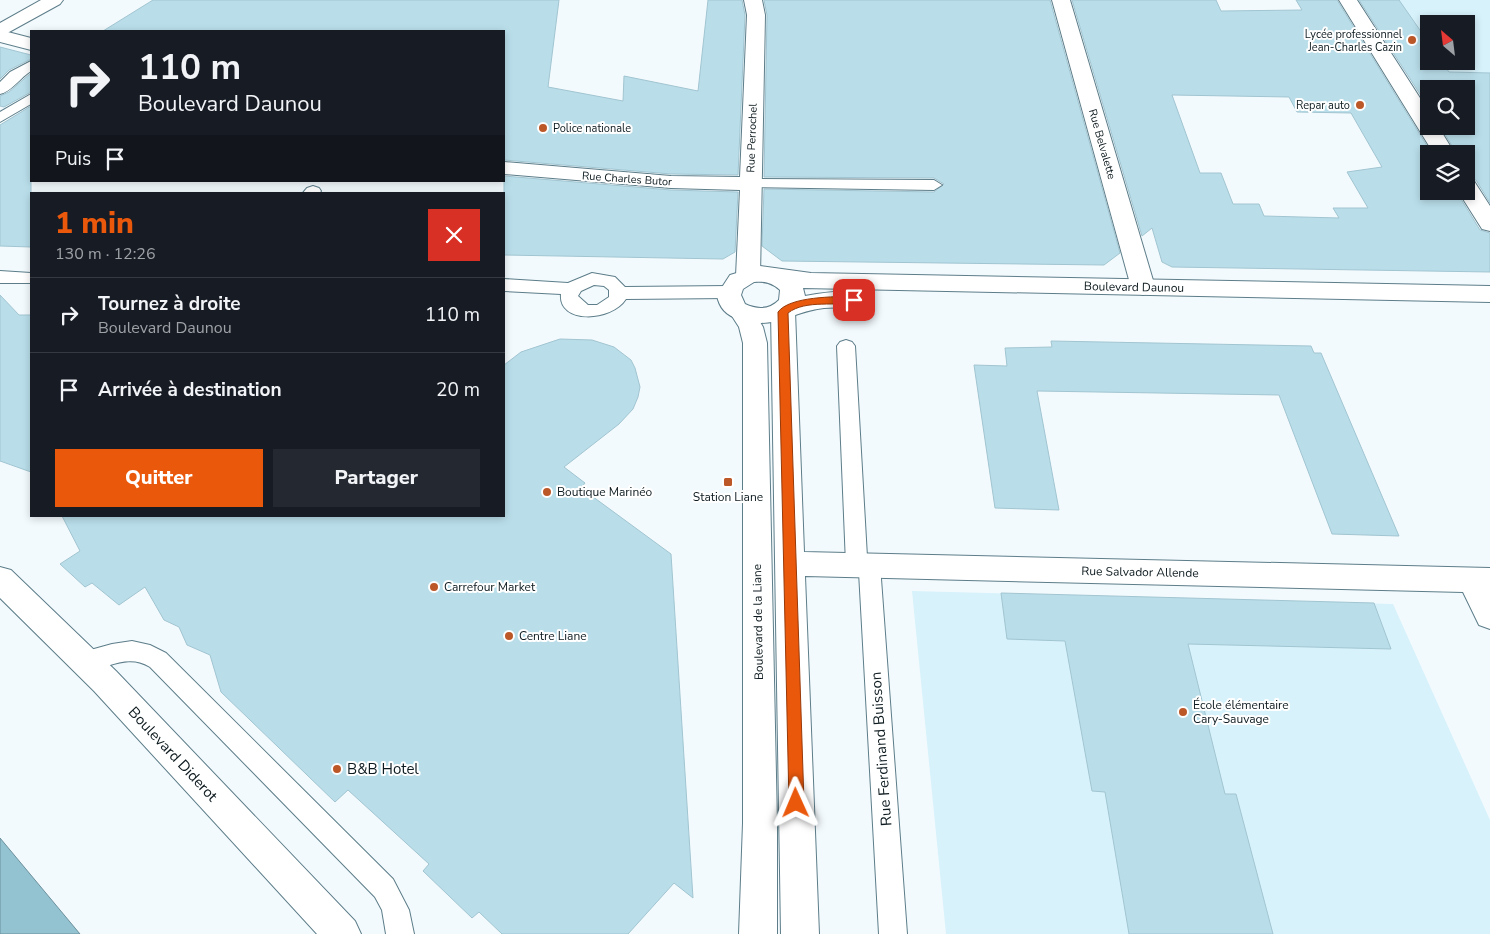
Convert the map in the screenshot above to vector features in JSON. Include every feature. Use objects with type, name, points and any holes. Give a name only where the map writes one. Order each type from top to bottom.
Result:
[{"type":"street","points":[[0,31],[54,0]]},
{"type":"street","name":"Rue Perrochel","points":[[748,276],[756,15],[753,0]]},
{"type":"street","name":"Rue Belvalette","points":[[1061,0],[1143,287]]},
{"type":"street","points":[[1348,0],[1440,145]]},
{"type":"street","points":[[0,36],[30,44]]},
{"type":"street","name":"Rue Charles Butor","points":[[505,168],[671,182],[750,184]]},
{"type":"street","points":[[1475,200],[1490,224]]},
{"type":"street","points":[[766,274],[779,277],[789,284],[793,291],[793,301],[786,309],[761,317],[742,312],[730,302],[729,292],[734,283],[748,276],[766,274]]},
{"type":"street","name":"Boulevard Daunou","points":[[779,277],[811,281],[1490,294]]},
{"type":"street","name":"Boulevard Daunou","points":[[786,309],[844,299],[1490,311]]},
{"type":"street","points":[[786,309],[790,564],[800,934]]},
{"type":"street","name":"Boulevard de la Liane","points":[[742,312],[753,332],[755,351],[760,823],[758,934]]},
{"type":"street","name":"Rue Salvador Allende","points":[[790,564],[1482,580]]},
{"type":"street","name":"Boulevard Diderot","points":[[0,579],[157,736],[342,934]]},
{"type":"street","points":[[1482,580],[1490,616]]},
{"type":"lane","points":[[1,90],[15,76],[30,66]]},
{"type":"lane","points":[[1,90],[30,97]]},
{"type":"lane","points":[[0,118],[30,98]]},
{"type":"lane","points":[[750,184],[934,185]]},
{"type":"lane","points":[[0,278],[30,278]]},
{"type":"lane","points":[[505,285],[572,289],[582,282],[599,279],[614,284],[619,293],[617,300],[610,306],[597,311],[585,311],[576,307],[570,301],[572,289]]},
{"type":"lane","points":[[619,293],[729,292]]},
{"type":"lane","name":"Rue Ferdinand Buisson","points":[[846,346],[893,934]]},
{"type":"lane","points":[[84,661],[117,652],[132,651],[143,652],[158,660],[384,888],[392,899],[398,914],[400,934]]},
{"type":"shaded area","name":"Lycée professionnel Jean-Charles Cazin","points":[[1367,0],[1490,0],[1490,91],[1475,91],[1475,80],[1423,80]]},
{"type":"shaded area","name":"École élémentaire Cary-Sauvage","points":[[912,591],[1393,604],[1490,820],[1490,934],[946,934]]},
{"type":"water","points":[[0,838],[80,934],[0,934]]},
{"type":"building","points":[[153,0],[559,0],[548,87],[623,101],[624,76],[698,91],[708,0],[742,0],[745,15],[738,175],[671,174],[505,160],[505,30],[105,30]]},
{"type":"building","points":[[764,0],[1050,0],[1120,253],[1104,265],[782,261],[762,246],[764,189],[934,192],[944,184],[934,178],[764,177],[767,15]]},
{"type":"building","points":[[1072,0],[1216,0],[1221,11],[1302,10],[1296,0],[1337,0],[1426,145],[1420,145],[1420,200],[1462,200],[1480,230],[1490,233],[1490,272],[1172,267],[1162,262],[1152,228],[1142,236]],"holes":[[[1172,95],[1289,97],[1297,112],[1351,113],[1382,167],[1347,172],[1368,208],[1333,208],[1339,218],[1264,216],[1259,204],[1233,204],[1221,173],[1200,173]]]},
{"type":"building","points":[[1359,0],[1399,0],[1420,30],[1420,70],[1490,73],[1490,203],[1475,180],[1475,145],[1452,145],[1445,135],[1475,135],[1475,80],[1420,80],[1420,94]]},
{"type":"building","points":[[0,47],[30,55],[30,60],[9,70],[0,79]]},
{"type":"building","points":[[30,74],[30,93],[4,107],[0,106],[0,96],[9,92]]},
{"type":"building","points":[[30,107],[30,247],[0,246],[0,125]]},
{"type":"building","points":[[505,176],[671,190],[738,192],[735,252],[723,259],[505,255]]},
{"type":"building","points":[[0,295],[19,315],[30,315],[30,472],[0,461]]},
{"type":"building","name":"Centre Liane","points":[[560,339],[592,340],[614,347],[631,360],[640,387],[633,409],[619,424],[564,467],[585,483],[581,488],[671,554],[693,898],[674,883],[628,934],[502,934],[479,912],[472,918],[423,871],[429,864],[348,790],[335,802],[221,692],[210,655],[187,645],[179,627],[164,620],[145,587],[119,605],[92,583],[85,587],[60,564],[80,551],[63,517],[505,517],[505,364],[521,352]]},
{"type":"building","points":[[1051,341],[1311,346],[1314,353],[1321,353],[1399,536],[1332,534],[1279,395],[1037,391],[1059,510],[995,508],[974,365],[1007,366],[1005,348],[1052,347]]},
{"type":"building","points":[[1001,593],[1374,603],[1391,649],[1188,644],[1225,794],[1236,794],[1273,934],[1129,934],[1105,792],[1092,791],[1065,641],[1007,639]]},
{"type":"place","name":"Lycée professionnel Jean-Charles Cazin","points":[[1412,40]]},
{"type":"place","name":"Repar auto","points":[[1360,105]]},
{"type":"place","name":"Police nationale","points":[[543,128]]},
{"type":"place","name":"Station Liane","points":[[728,482]]},
{"type":"place","name":"Boutique Marinéo","points":[[547,492]]},
{"type":"place","name":"Carrefour Market","points":[[434,587]]},
{"type":"place","name":"Centre Liane","points":[[509,636]]},
{"type":"place","name":"École élémentaire Cary-Sauvage","points":[[1183,712]]},
{"type":"place","name":"B&B Hotel","points":[[337,769]]},
{"type":"route","points":[[796,803],[783,312],[789,307],[812,302],[854,300]]}]
